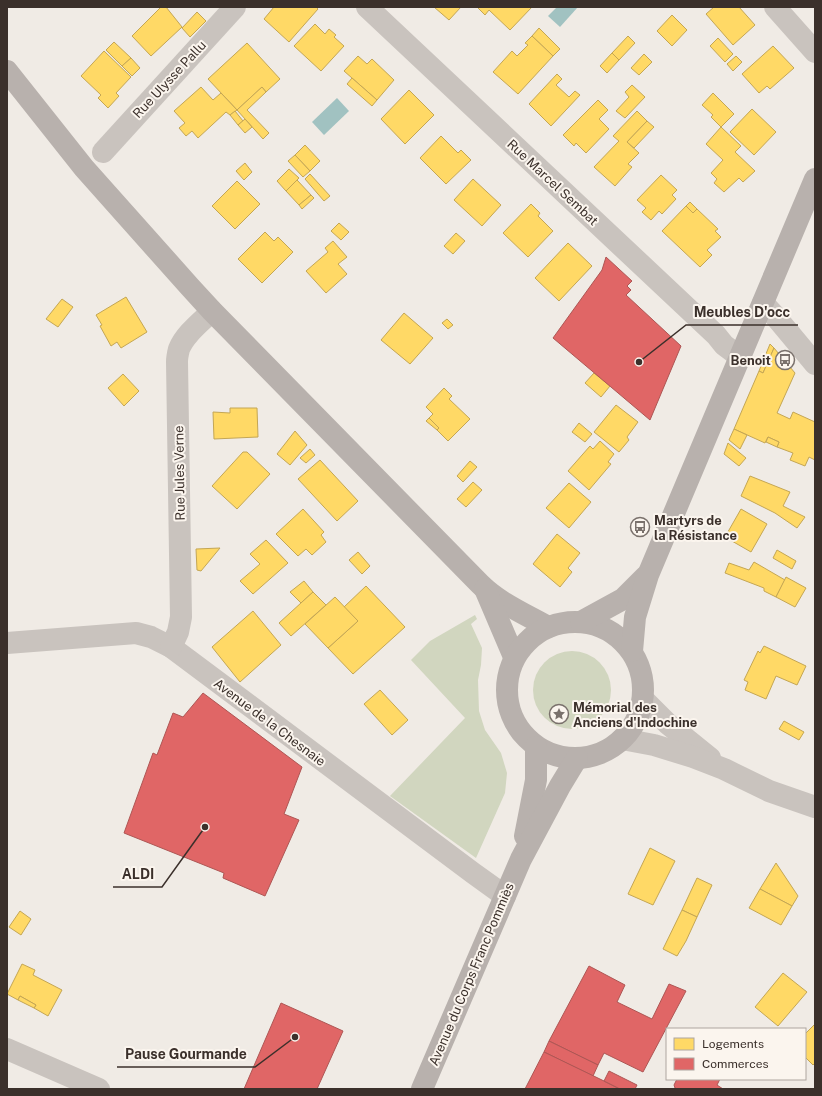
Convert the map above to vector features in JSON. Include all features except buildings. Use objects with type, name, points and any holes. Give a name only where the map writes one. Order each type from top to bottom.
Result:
[{"type":"main road","points":[[7,72],[84,168],[212,311],[485,590],[503,602],[548,627]]},
{"type":"main road","points":[[632,651],[635,617],[648,575],[815,179]]},
{"type":"main road","points":[[581,622],[623,599],[648,575]]},
{"type":"main road","points":[[485,590],[514,657]]},
{"type":"main road","points":[[564,622],[581,622],[590,623],[606,629],[620,639],[632,651],[639,666],[643,682],[643,699],[636,721],[630,730],[609,750],[594,756],[577,758],[554,756],[536,747],[518,728],[508,707],[506,684],[514,657],[530,638],[548,627],[564,622]]},
{"type":"main road","name":"Avenue du Corps Franc Pommiès","points":[[520,859],[536,780],[536,747]]},
{"type":"main road","name":"Avenue du Corps Franc Pommiès","points":[[422,1089],[520,859],[577,758]]},
{"type":"street","name":"Rue Ulysse Pallu","points":[[103,152],[235,7]]},
{"type":"street","name":"Rue Marcel Sembat","points":[[367,7],[710,329],[724,345],[740,357]]},
{"type":"street","points":[[775,7],[815,52]]},
{"type":"street","points":[[763,303],[815,364]]},
{"type":"street","name":"Rue Jules Verne","points":[[171,647],[178,632],[181,617],[177,362],[179,349],[185,340],[192,330],[212,311]]},
{"type":"street","name":"Avenue de la Chesnaie","points":[[7,643],[136,633],[151,637],[171,647],[505,896]]},
{"type":"street","points":[[643,699],[668,724],[724,769]]},
{"type":"street","points":[[622,739],[654,745],[693,757],[724,769],[769,791],[815,807]]},
{"type":"street","points":[[7,1048],[99,1089]]},
{"type":"green space","points":[[475,615],[477,619],[471,624],[482,648],[478,680],[479,711],[485,730],[501,753],[507,773],[505,793],[476,858],[390,796],[465,718],[411,660],[430,641]]},
{"type":"green space","points":[[572,651],[587,654],[600,662],[608,675],[611,690],[608,705],[600,718],[587,726],[572,729],[557,726],[544,718],[536,705],[533,690],[536,675],[544,662],[557,654]]},
{"type":"water","points":[[557,7],[578,7],[560,27],[548,16]]},
{"type":"water","points":[[337,98],[349,111],[324,135],[312,122]]},
{"type":"place","name":"Benoit","points":[[785,360]]},
{"type":"place","name":"Meubles D'occ","points":[[639,362]]},
{"type":"place","name":"Martyrs de la Résistance","points":[[640,527]]},
{"type":"place","name":"Mémorial des Anciens d'Indochine","points":[[559,714]]},
{"type":"place","name":"ALDI","points":[[205,827]]},
{"type":"place","name":"Pause Gourmande","points":[[295,1037]]}]
